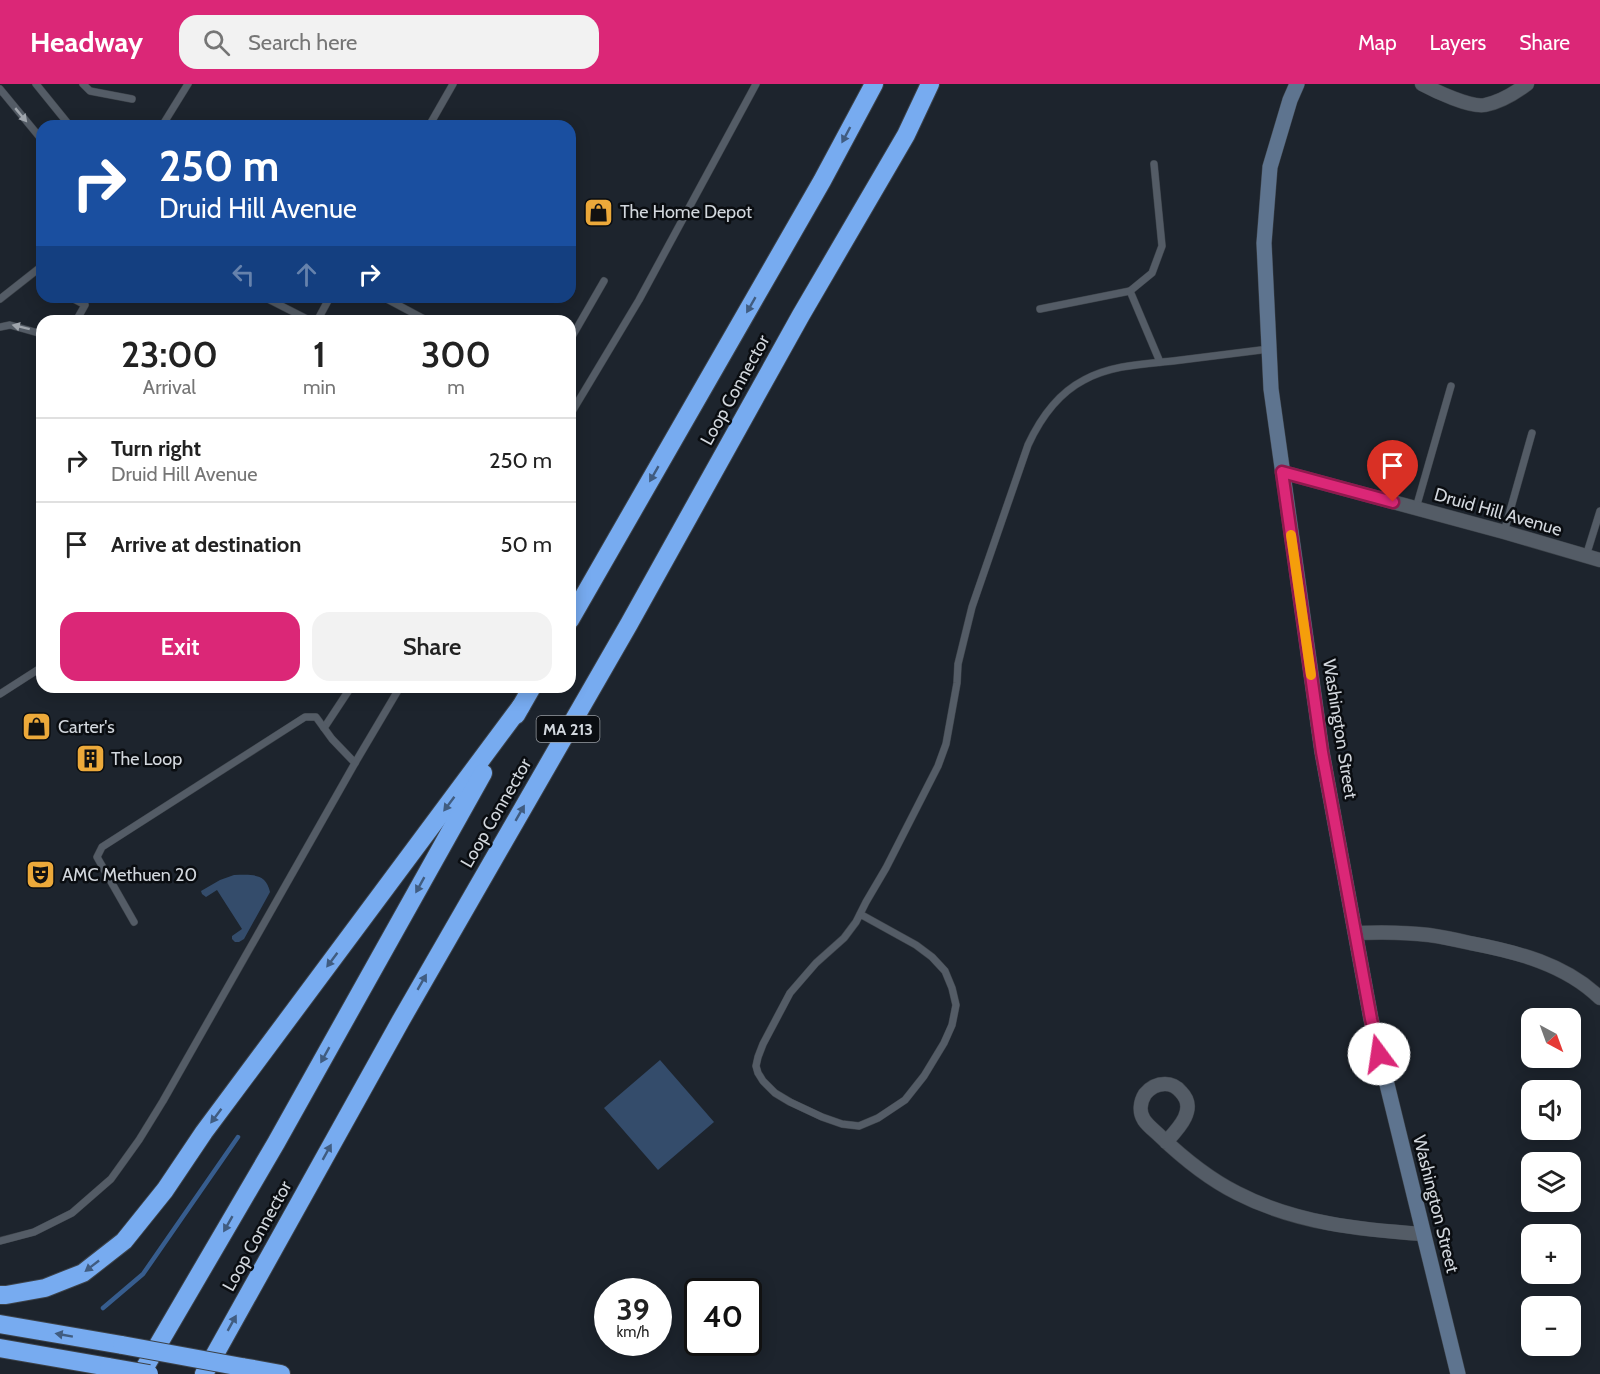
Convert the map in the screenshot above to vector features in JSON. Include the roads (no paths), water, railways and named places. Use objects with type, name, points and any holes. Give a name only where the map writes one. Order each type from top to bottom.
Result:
[{"type":"highway","name":"Loop Connector","points":[[576,610],[816,191],[874,84]]},
{"type":"highway","name":"Loop Connector","points":[[204,1374],[400,1022],[617,644],[801,315],[906,135],[930,84]]},
{"type":"highway","name":"Loop Connector","points":[[141,1374],[276,1143],[529,693]]},
{"type":"highway","points":[[0,1295],[45,1288],[82,1274],[124,1241],[159,1198],[204,1132],[521,706]]},
{"type":"highway","points":[[0,1324],[281,1374]]},
{"type":"highway","points":[[0,1348],[149,1374]]},
{"type":"street","name":"Washington Street","points":[[1297,84],[1270,167],[1264,243],[1271,389],[1322,752],[1371,1019],[1458,1374]]},
{"type":"street","points":[[1422,84],[1459,100],[1482,106],[1503,99],[1527,84]]},
{"type":"street","name":"Druid Hill Avenue","points":[[1282,472],[1600,560]]},
{"type":"street","points":[[1355,933],[1394,932],[1430,935],[1505,950],[1558,968],[1581,981],[1600,998]]},
{"type":"street","points":[[1166,1142],[1218,1182],[1260,1203],[1304,1218],[1348,1227],[1424,1234]]},
{"type":"lane","points":[[36,84],[65,120]]},
{"type":"lane","points":[[83,84],[90,91],[132,99]]},
{"type":"lane","points":[[166,120],[188,84]]},
{"type":"lane","points":[[432,120],[453,84]]},
{"type":"lane","points":[[576,405],[639,300],[756,84]]},
{"type":"lane","points":[[0,89],[36,133]]},
{"type":"lane","points":[[1040,309],[1130,291],[1152,273],[1162,246],[1154,164]]},
{"type":"lane","points":[[0,299],[36,271]]},
{"type":"lane","points":[[576,330],[604,281]]},
{"type":"lane","points":[[1130,291],[1160,362]]},
{"type":"lane","points":[[79,315],[85,305],[81,303]]},
{"type":"lane","points":[[276,303],[299,315]]},
{"type":"lane","points":[[394,303],[417,315]]},
{"type":"lane","points":[[0,327],[10,324],[36,332]]},
{"type":"lane","points":[[860,914],[933,957],[945,971],[956,1005],[945,1043],[905,1100],[878,1118],[859,1126],[822,1118],[790,1102],[775,1093],[763,1081],[756,1066],[763,1044],[790,993],[816,963],[844,938],[860,914],[939,766],[946,744],[957,683],[958,664],[972,607],[1028,445],[1035,431],[1056,401],[1084,379],[1117,368],[1269,349]]},
{"type":"lane","points":[[1416,508],[1451,386]]},
{"type":"lane","points":[[1504,532],[1532,433]]},
{"type":"lane","points":[[1586,556],[1600,511]]},
{"type":"lane","points":[[0,694],[36,671]]},
{"type":"lane","points":[[324,728],[347,693]]},
{"type":"lane","points":[[0,1241],[34,1232],[72,1213],[111,1179],[163,1101],[396,693]]},
{"type":"lane","points":[[134,922],[97,857],[102,847],[305,717],[316,717],[332,739],[355,763]]},
{"type":"waterway","points":[[103,1308],[143,1274],[238,1137]]},
{"type":"place","name":"The Home Depot","points":[[599,212]]},
{"type":"place","name":"Carter's","points":[[37,727]]},
{"type":"place","name":"The Loop","points":[[90,759]]},
{"type":"place","name":"AMC Methuen 20","points":[[41,875]]}]
